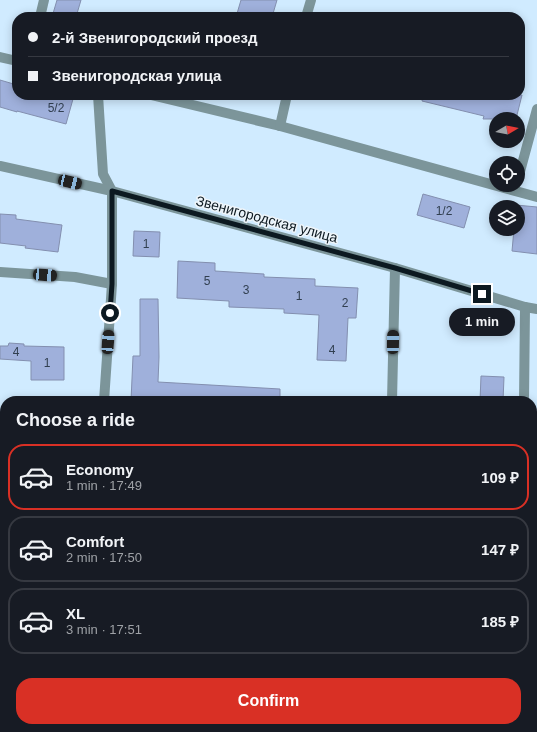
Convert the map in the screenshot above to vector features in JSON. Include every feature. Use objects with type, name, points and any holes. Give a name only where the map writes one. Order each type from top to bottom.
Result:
[{"type":"street","points":[[41,12],[44,0]]},
{"type":"street","points":[[307,12],[311,0]]},
{"type":"street","points":[[0,57],[12,60]]},
{"type":"street","points":[[98,100],[102,174],[112,191],[112,284],[104,396]]},
{"type":"street","points":[[172,100],[280,126],[489,181]]},
{"type":"street","points":[[280,126],[286,100]]},
{"type":"street","points":[[524,156],[537,109]]},
{"type":"street","name":"Звенигородская улица","points":[[0,166],[112,191],[395,268],[537,309]]},
{"type":"street","points":[[525,192],[537,197]]},
{"type":"street","points":[[392,396],[395,268]]},
{"type":"street","points":[[0,272],[74,277],[112,284]]},
{"type":"street","points":[[524,396],[526,307]]},
{"type":"building","points":[[57,0],[81,0],[77,12],[53,12]]},
{"type":"building","points":[[241,0],[277,0],[273,12],[237,12]]},
{"type":"building","points":[[0,80],[12,84],[12,100],[73,100],[66,124],[0,107]]},
{"type":"building","points":[[422,100],[521,100],[518,112],[489,112],[489,119],[483,119],[484,116]]},
{"type":"building","points":[[423,194],[470,207],[464,228],[417,215]]},
{"type":"building","points":[[525,206],[537,207],[537,254],[512,251],[513,236],[525,236]]},
{"type":"building","points":[[0,214],[16,215],[16,219],[62,225],[58,252],[0,243]]},
{"type":"building","points":[[134,231],[160,232],[159,257],[133,256]]},
{"type":"building","points":[[178,261],[215,263],[215,271],[264,274],[264,277],[315,279],[315,286],[358,288],[356,318],[348,318],[346,361],[317,360],[319,315],[284,313],[284,309],[229,307],[229,301],[177,298]]},
{"type":"building","points":[[140,299],[158,299],[158,382],[280,389],[280,396],[131,396],[133,356],[140,356]]},
{"type":"building","points":[[9,343],[24,344],[24,346],[64,347],[64,380],[31,380],[31,361],[0,359],[0,346],[8,346]]},
{"type":"building","points":[[481,376],[504,377],[503,396],[480,396]]},
{"type":"route","points":[[110,313],[112,284],[112,191],[395,268],[482,294]]}]
